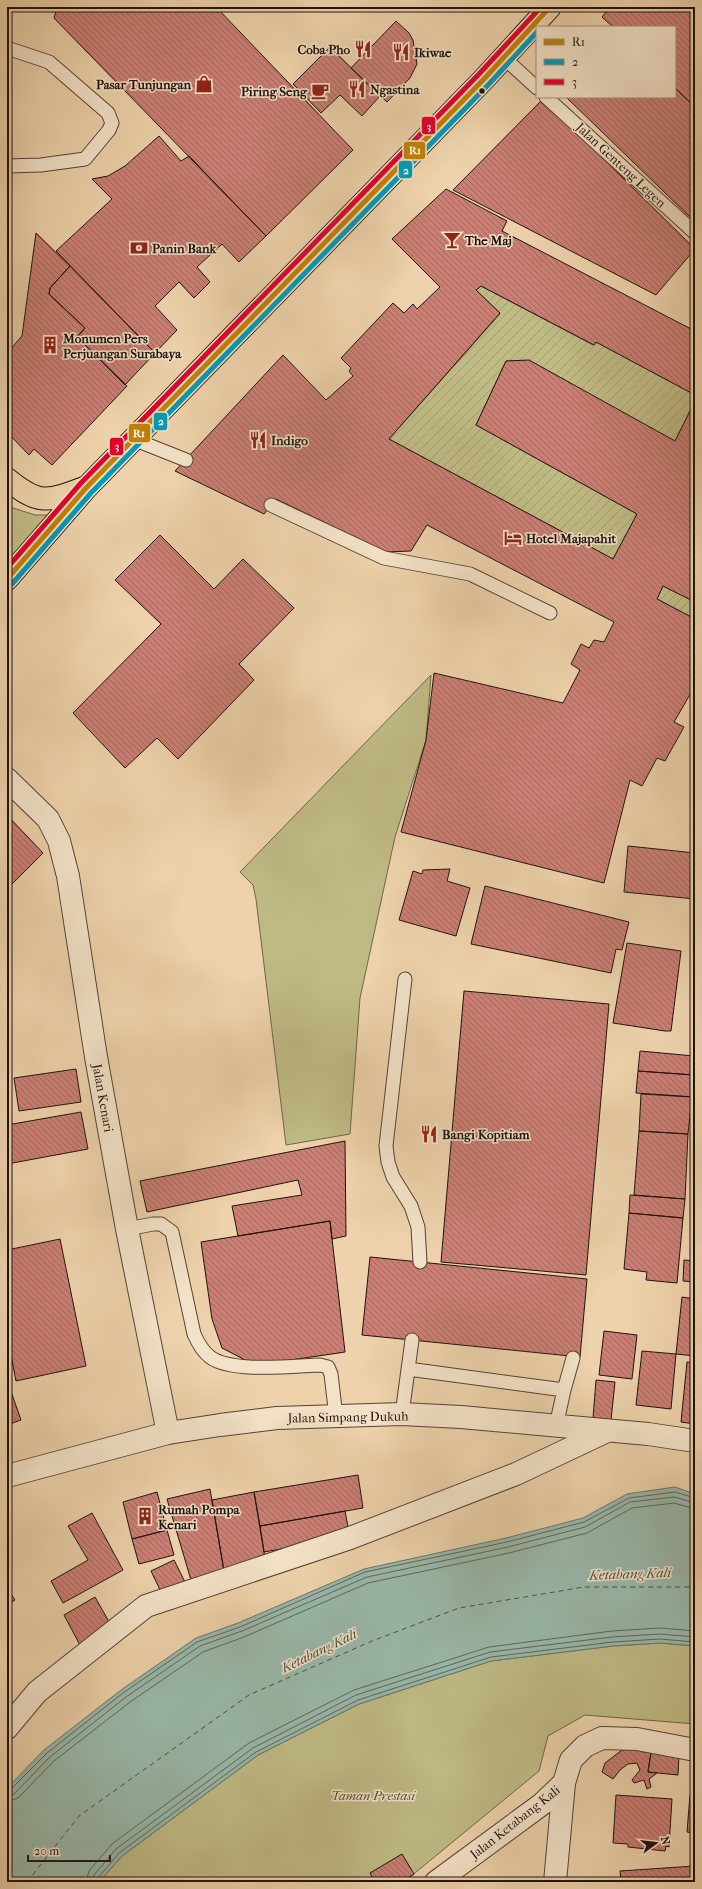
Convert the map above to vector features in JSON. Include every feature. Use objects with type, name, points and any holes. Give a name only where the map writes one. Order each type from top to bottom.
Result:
[{"type":"main road","points":[[7,579],[86,488],[478,85],[550,7]]},
{"type":"main road","points":[[7,479],[24,493],[49,500],[86,488]]},
{"type":"street","name":"Jalan Kenari","points":[[7,779],[48,819],[59,841],[68,876],[96,1057],[127,1229],[168,1433]]},
{"type":"street","name":"Jalan Simpang Dukuh","points":[[7,1476],[168,1433],[277,1418],[402,1414],[461,1417],[607,1430],[684,1438],[695,1441]]},
{"type":"street","points":[[7,1728],[37,1692],[146,1606],[358,1535],[547,1461],[607,1430]]},
{"type":"street","name":"Jalan Ketabang Kali","points":[[436,1882],[542,1804],[564,1783],[571,1760],[585,1746],[602,1738],[638,1739],[695,1750]]},
{"type":"street","points":[[555,1882],[564,1783]]},
{"type":"lane","points":[[7,48],[49,62],[108,113],[112,123],[109,130],[84,159],[42,165],[7,166]]},
{"type":"lane","points":[[503,57],[536,87]]},
{"type":"lane","name":"Jalan Genteng Legen","points":[[547,98],[695,233]]},
{"type":"lane","points":[[133,439],[186,460]]},
{"type":"lane","points":[[272,505],[384,558],[470,574],[550,613]]},
{"type":"lane","points":[[405,979],[386,1146],[388,1162],[393,1177],[411,1206],[418,1227],[420,1262]]},
{"type":"lane","points":[[127,1229],[161,1224],[172,1232],[194,1334],[200,1346],[210,1357],[220,1362],[240,1367],[320,1365],[328,1367],[331,1374],[336,1417]]},
{"type":"lane","points":[[402,1414],[412,1340]]},
{"type":"lane","points":[[556,1426],[573,1358]]},
{"type":"lane","points":[[408,1369],[564,1390]]},
{"type":"green space","points":[[481,286],[593,345],[596,342],[695,395],[695,401],[675,441],[529,361],[506,361],[476,425],[637,514],[613,559],[389,439],[500,314],[476,290]]},
{"type":"green space","points":[[7,506],[35,515],[50,515],[7,565]]},
{"type":"green space","points":[[663,586],[695,602],[695,619],[657,599]]},
{"type":"green space","points":[[431,675],[426,740],[395,837],[360,998],[350,1134],[286,1145],[256,899],[253,885],[240,872]]},
{"type":"green space","name":"Taman Prestasi","points":[[660,1643],[695,1646],[695,1724],[585,1715],[548,1736],[539,1771],[404,1882],[99,1882],[122,1856],[258,1755],[359,1704],[491,1661],[613,1646]]},
{"type":"water","name":"Ketabang Kali","points":[[675,1487],[695,1494],[695,1646],[660,1643],[613,1646],[491,1661],[359,1704],[258,1755],[122,1856],[99,1882],[7,1882],[7,1788],[44,1750],[121,1690],[196,1638],[238,1623],[364,1569],[506,1538],[583,1518],[627,1494]]},
{"type":"building","name":"Pasar Tunjungan","points":[[57,7],[216,7],[353,150],[266,236],[54,18]]},
{"type":"building","points":[[453,7],[481,7],[468,10]]},
{"type":"building","points":[[610,7],[695,7],[695,107],[676,89],[676,26],[612,26],[602,17]]},
{"type":"building","points":[[396,21],[409,33],[413,40],[417,64],[410,78],[387,102],[351,68]]},
{"type":"building","points":[[330,47],[380,96],[362,116],[340,95],[321,113],[293,84]]},
{"type":"building","points":[[676,89],[695,107],[695,222],[567,98],[676,98]]},
{"type":"building","points":[[543,99],[695,249],[656,295],[453,190]]},
{"type":"building","name":"Panin Bank","points":[[159,136],[181,161],[189,156],[266,236],[239,262],[222,244],[197,267],[210,282],[194,298],[179,282],[155,306],[177,330],[155,353],[56,251],[112,199],[92,179],[108,176],[125,166]]},
{"type":"building","name":"Hotel Majapahit","points":[[446,189],[507,221],[502,231],[695,331],[695,395],[596,342],[594,345],[481,286],[476,290],[500,313],[389,439],[613,559],[637,514],[476,425],[506,361],[529,360],[675,441],[695,401],[695,602],[663,586],[657,599],[695,619],[695,686],[674,722],[684,727],[665,761],[657,758],[642,786],[630,780],[604,883],[401,832],[426,740],[434,673],[563,703],[580,670],[571,664],[581,644],[589,648],[594,640],[604,642],[614,622],[427,525],[411,551],[386,552],[276,499],[264,514],[175,471],[283,355],[326,400],[353,376],[349,371],[351,368],[341,358],[393,303],[404,313],[413,304],[417,309],[440,287],[392,239]]},
{"type":"building","name":"Monumen Pers Perjuangan Surabaya","points":[[36,233],[70,266],[50,288],[49,294],[85,328],[77,337],[127,386],[52,465],[34,449],[29,455],[7,432],[7,427],[10,423],[7,420],[7,353],[22,336]]},
{"type":"building","points":[[70,266],[155,353],[125,385],[77,337],[85,328],[49,294],[50,288]]},
{"type":"building","points":[[160,535],[214,589],[243,559],[294,608],[239,664],[254,680],[178,759],[157,738],[125,768],[73,713],[161,624],[115,580]]},
{"type":"building","points":[[7,815],[43,853],[7,889]]},
{"type":"building","points":[[628,846],[695,853],[695,899],[624,892]]},
{"type":"building","points":[[450,869],[447,881],[470,888],[456,936],[399,920],[413,871],[422,874],[423,870]]},
{"type":"building","points":[[485,886],[629,922],[622,950],[616,949],[611,973],[471,944]]},
{"type":"building","points":[[627,943],[681,951],[671,1031],[613,1023]]},
{"type":"building","points":[[464,991],[609,1004],[586,1275],[441,1262]]},
{"type":"building","points":[[640,1051],[694,1056],[693,1075],[638,1071]]},
{"type":"building","points":[[76,1069],[81,1102],[19,1111],[14,1078]]},
{"type":"building","points":[[638,1071],[695,1075],[695,1097],[636,1093]]},
{"type":"building","points":[[641,1094],[692,1097],[688,1134],[639,1131]]},
{"type":"building","points":[[81,1112],[88,1149],[7,1164],[7,1125]]},
{"type":"building","points":[[639,1131],[688,1134],[685,1199],[634,1195]]},
{"type":"building","points":[[345,1141],[346,1236],[332,1239],[330,1221],[238,1236],[232,1206],[302,1195],[298,1180],[147,1212],[140,1181]]},
{"type":"building","points":[[630,1195],[685,1199],[683,1218],[629,1213]]},
{"type":"building","points":[[693,1200],[695,1200],[695,1241],[691,1241]]},
{"type":"building","points":[[629,1213],[683,1218],[677,1283],[646,1280],[647,1272],[624,1269]]},
{"type":"building","points":[[330,1221],[345,1352],[284,1361],[247,1361],[222,1348],[212,1319],[201,1242]]},
{"type":"building","points":[[60,1239],[86,1366],[16,1381],[7,1335],[7,1250]]},
{"type":"building","points":[[370,1257],[587,1279],[580,1357],[362,1335]]},
{"type":"building","points":[[684,1260],[695,1261],[695,1282],[683,1281]]},
{"type":"building","points":[[682,1297],[695,1299],[695,1356],[676,1354]]},
{"type":"building","points":[[604,1331],[637,1335],[632,1379],[599,1375]]},
{"type":"building","points":[[642,1351],[676,1354],[671,1409],[636,1405]]},
{"type":"building","points":[[687,1362],[695,1363],[695,1424],[681,1422]]},
{"type":"building","points":[[7,1380],[21,1420],[7,1425]]},
{"type":"building","points":[[596,1380],[615,1382],[611,1420],[593,1418]]},
{"type":"building","points":[[358,1475],[363,1508],[260,1526],[254,1492]]},
{"type":"building","points":[[210,1489],[224,1571],[191,1580],[167,1499]]},
{"type":"building","name":"Rumah Pompa Kenari","points":[[157,1492],[167,1530],[132,1539],[123,1502]]},
{"type":"building","points":[[254,1492],[266,1564],[224,1571],[212,1500]]},
{"type":"building","points":[[345,1511],[350,1537],[264,1552],[260,1526]]},
{"type":"building","points":[[92,1513],[123,1570],[63,1603],[51,1581],[88,1560],[68,1526]]},
{"type":"building","points":[[167,1530],[174,1555],[139,1564],[132,1539]]},
{"type":"building","points":[[174,1560],[186,1584],[163,1596],[151,1571]]},
{"type":"building","points":[[7,1588],[15,1600],[7,1605]]},
{"type":"building","points":[[95,1597],[112,1627],[80,1645],[64,1615]]},
{"type":"building","points":[[636,1748],[644,1752],[651,1752],[648,1772],[657,1773],[649,1779],[651,1787],[647,1789],[644,1780],[634,1783],[632,1780],[640,1770],[637,1763],[628,1764],[620,1770],[613,1779],[602,1772],[605,1763],[622,1750]]},
{"type":"building","points":[[651,1752],[679,1754],[678,1775],[648,1772]]},
{"type":"building","points":[[616,1795],[672,1799],[669,1847],[666,1846],[665,1851],[628,1847],[628,1844],[613,1843]]},
{"type":"building","points":[[690,1795],[695,1795],[695,1833],[687,1832]]},
{"type":"building","points":[[402,1854],[414,1874],[401,1882],[375,1882],[370,1873]]},
{"type":"building","points":[[695,1866],[695,1882],[621,1882],[620,1871]]},
{"type":"ferry route","points":[[27,1882],[79,1816],[249,1695],[372,1641],[459,1608],[584,1587],[695,1587]]},
{"type":"transit line","name":"3","points":[[7,568],[81,483],[479,74],[541,7]]},
{"type":"transit line","name":"R1","points":[[7,579],[86,488],[484,79],[550,7]]},
{"type":"transit line","name":"2","points":[[12,584],[91,493],[489,84],[536,33]]},
{"type":"place","name":"Coba Pho","points":[[363,49]]},
{"type":"place","name":"Ikiwae","points":[[401,52]]},
{"type":"place","name":"Pasar Tunjungan","points":[[204,84]]},
{"type":"place","name":"Ngastina","points":[[357,89]]},
{"type":"place","name":"Piring Seng","points":[[320,91]]},
{"type":"place","name":"The Maj","points":[[452,240]]},
{"type":"place","name":"Panin Bank","points":[[139,248]]},
{"type":"place","name":"Monumen Pers Perjuangan Surabaya","points":[[50,345]]},
{"type":"place","name":"Indigo","points":[[258,440]]},
{"type":"place","name":"Hotel Majapahit","points":[[513,538]]},
{"type":"place","name":"Bangi Kopitiam","points":[[429,1134]]},
{"type":"place","name":"Rumah Pompa Kenari","points":[[145,1516]]}]
